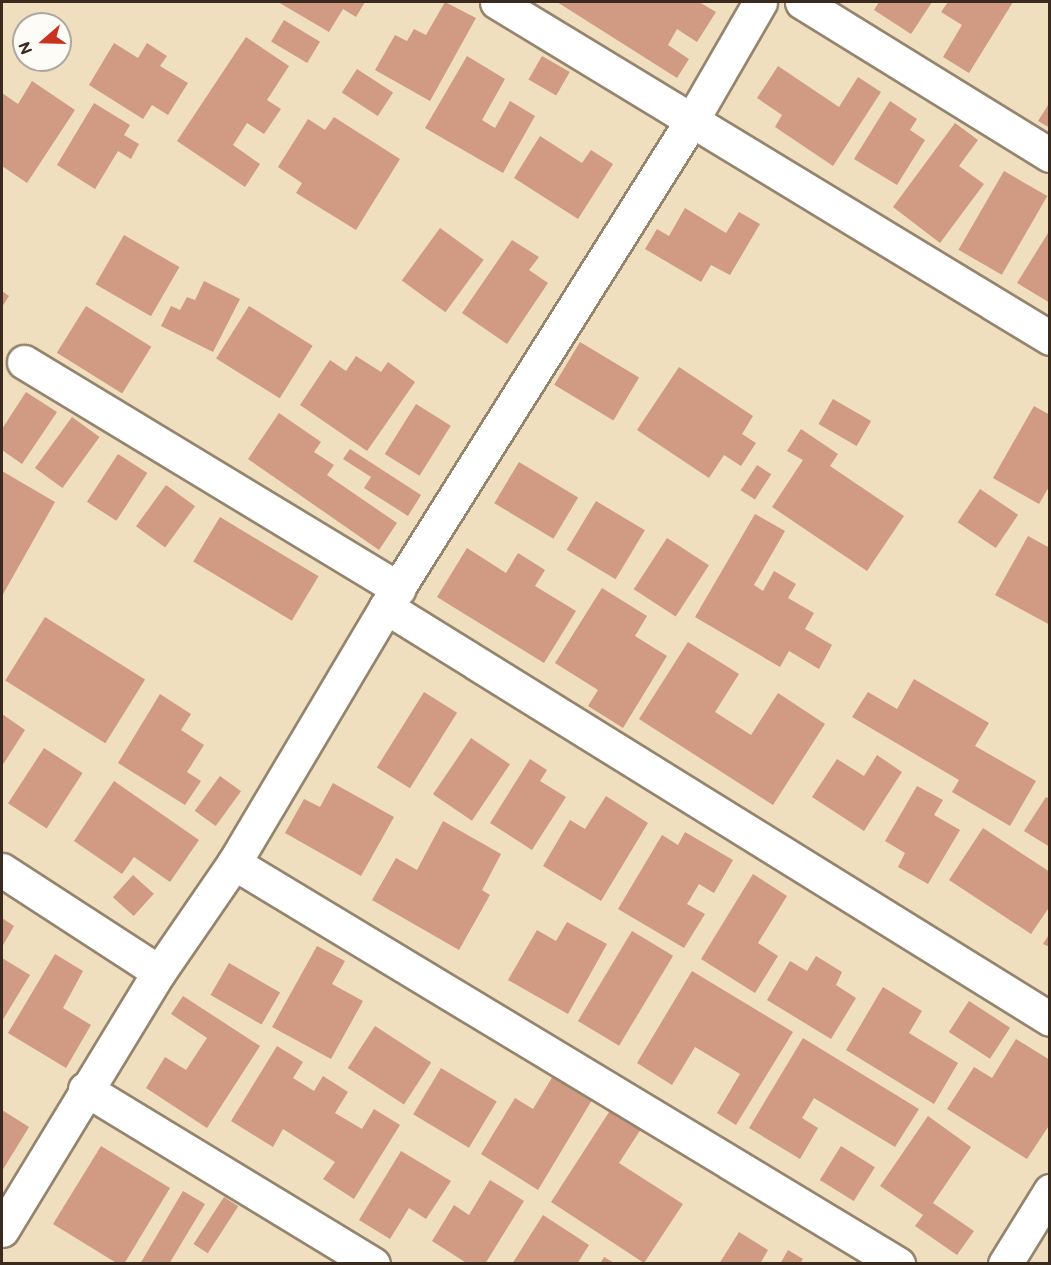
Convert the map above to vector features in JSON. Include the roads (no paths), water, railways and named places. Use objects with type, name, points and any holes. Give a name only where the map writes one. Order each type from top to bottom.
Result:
[{"type":"street","points":[[497,2],[1050,338]]},
{"type":"street","points":[[2,1230],[85,1089],[159,972],[234,863],[392,598],[692,120],[760,2]]},
{"type":"street","points":[[802,2],[1050,155]]},
{"type":"street","points":[[24,362],[1050,1019]]},
{"type":"street","points":[[234,863],[898,1263]]},
{"type":"street","points":[[2,870],[159,972]]},
{"type":"street","points":[[85,1089],[373,1263]]},
{"type":"street","points":[[1005,1263],[1050,1191]]}]
